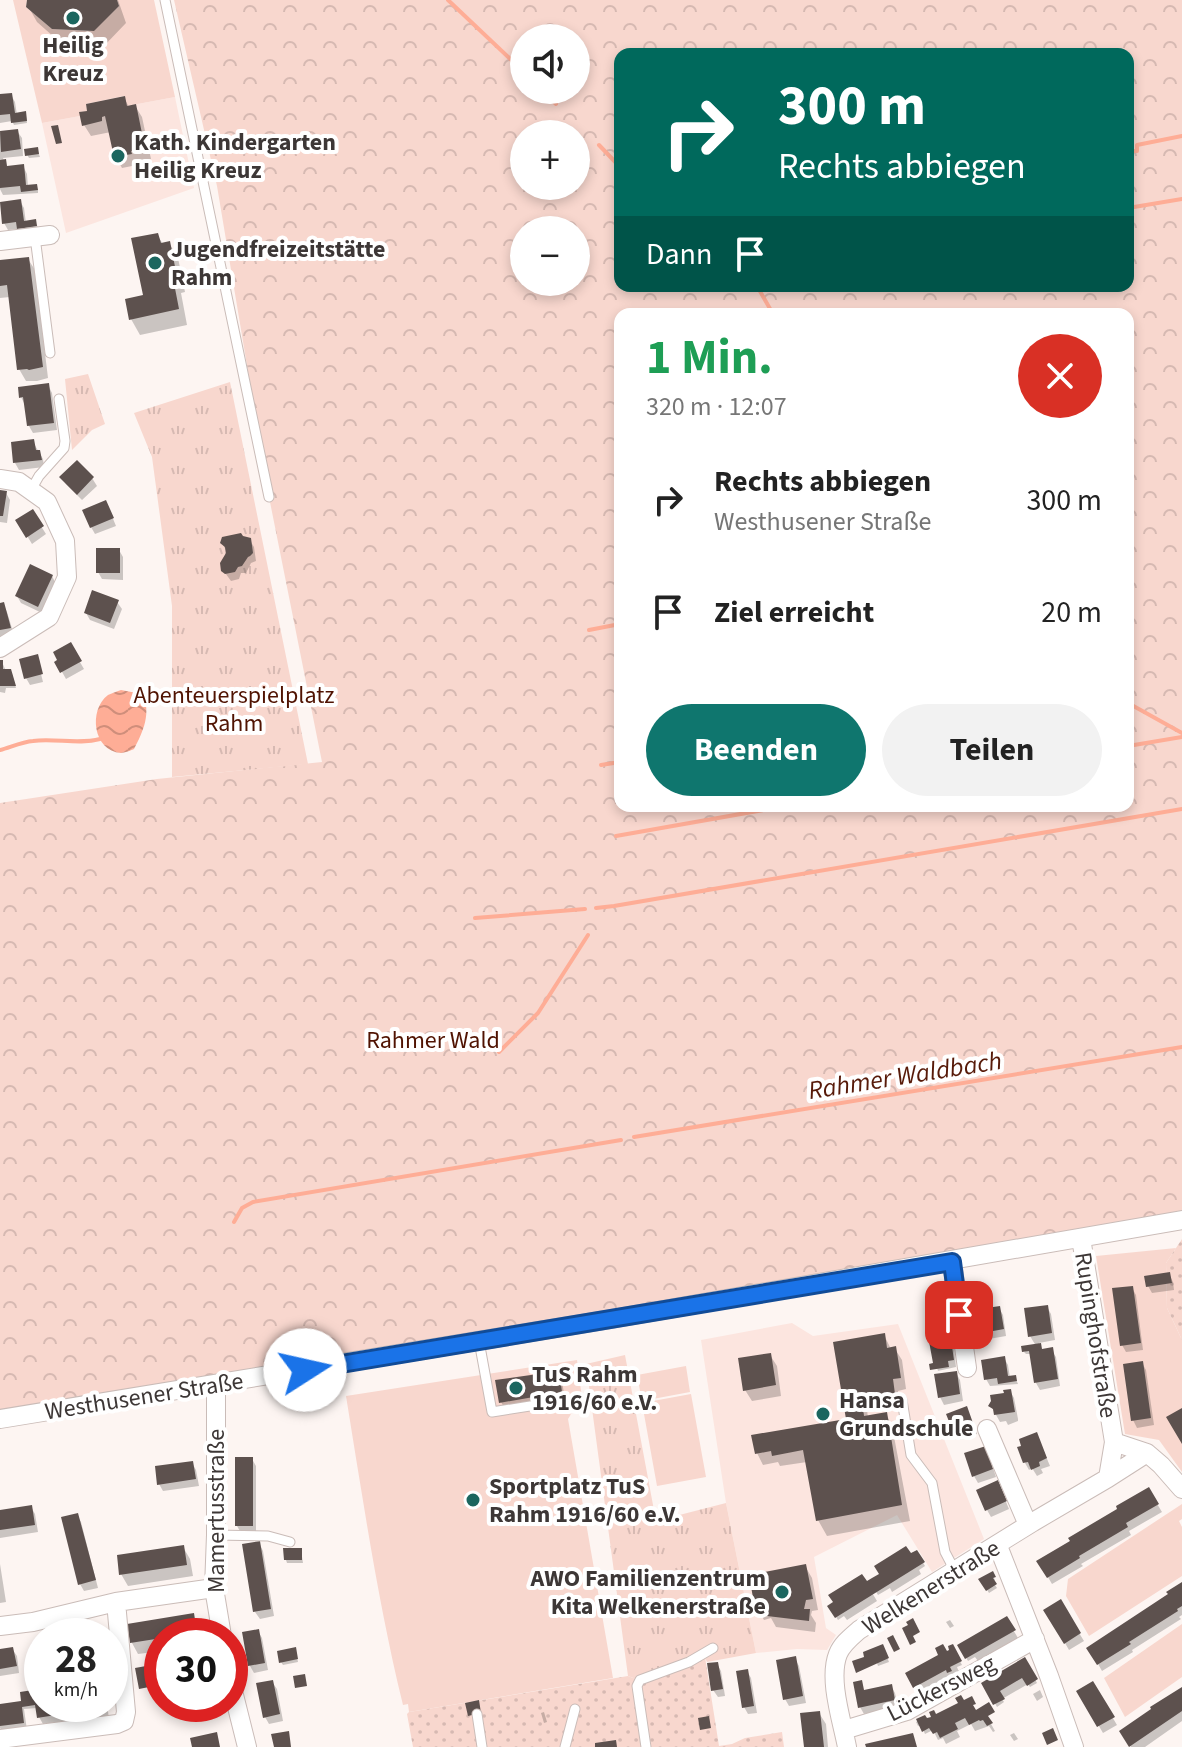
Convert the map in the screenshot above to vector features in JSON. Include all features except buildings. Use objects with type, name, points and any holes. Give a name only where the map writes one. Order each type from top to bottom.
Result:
[{"type":"street","points":[[0,241],[42,236]]},
{"type":"street","points":[[0,479],[19,482],[47,502],[65,541],[67,577],[49,617],[0,648]]},
{"type":"street","name":"Westhusener Straße","points":[[0,1419],[952,1262],[1182,1220]]},
{"type":"street","name":"Rupinghofstraße","points":[[1081,1238],[1114,1442],[1147,1453],[1182,1489]]},
{"type":"street","points":[[952,1262],[967,1368]]},
{"type":"street","name":"Mamertusstraße","points":[[216,1385],[214,1588],[219,1618]]},
{"type":"street","points":[[987,1429],[1028,1525]]},
{"type":"street","points":[[1108,1478],[1114,1442]]},
{"type":"street","name":"Welkenerstraße","points":[[846,1739],[834,1669],[842,1648],[859,1630],[1147,1453]]},
{"type":"street","points":[[998,1546],[1074,1747]]},
{"type":"street","points":[[0,1626],[33,1622],[116,1602],[214,1588]]},
{"type":"street","points":[[0,1739],[124,1721],[126,1712],[116,1602]]},
{"type":"street","name":"Lückersweg","points":[[846,1739],[907,1711],[1035,1639]]},
{"type":"street","points":[[241,1722],[247,1747]]},
{"type":"lane","points":[[165,0],[269,497]]},
{"type":"lane","points":[[42,236],[50,353]]},
{"type":"lane","points":[[31,490],[64,448],[59,399]]},
{"type":"lane","points":[[479,1341],[492,1412],[549,1403]]},
{"type":"lane","points":[[865,1407],[902,1400],[911,1455],[932,1483],[945,1552],[955,1571]]},
{"type":"lane","points":[[216,1535],[268,1536],[290,1542]]},
{"type":"lane","points":[[646,1747],[638,1682],[689,1662],[713,1648]]},
{"type":"lane","points":[[565,1747],[575,1709]]},
{"type":"lane","points":[[477,1714],[482,1747]]},
{"type":"shaded area","name":"Kath. Kindergarten Heilig Kreuz","points":[[125,96],[127,106],[175,97],[194,188],[66,233],[42,123],[80,116],[86,104]]},
{"type":"shaded area","name":"Hansa Grundschule","points":[[792,1323],[813,1336],[898,1324],[984,1539],[932,1572],[897,1515],[814,1557],[826,1628],[836,1635],[827,1650],[756,1653],[726,1503],[701,1340]]},
{"type":"green space","points":[[13,0],[27,0],[26,7],[52,29],[93,31],[119,6],[117,0],[154,0],[175,97],[127,106],[124,96],[86,104],[87,111],[80,112],[80,116],[42,123]]},
{"type":"green space","name":"Rahmer Wald","points":[[174,0],[1182,0],[1182,1217],[0,1410],[0,803],[157,779],[322,762],[269,497],[217,186]]},
{"type":"green space","points":[[88,374],[105,424],[92,430],[72,450],[65,379]]},
{"type":"green space","name":"Abenteuerspielplatz Rahm","points":[[230,382],[308,764],[172,777],[172,606],[152,457],[134,413]]},
{"type":"green space","points":[[1182,1239],[1182,1340],[1167,1308],[1166,1263]]},
{"type":"green space","points":[[1176,1248],[1166,1263],[1167,1308],[1182,1340],[1182,1472],[1159,1440],[1125,1434],[1096,1256]]},
{"type":"green space","points":[[625,1355],[656,1521],[726,1503],[756,1653],[707,1662],[705,1658],[644,1682],[628,1676],[586,1364]]},
{"type":"green space","name":"Sportplatz TuS Rahm 1916/60 e.V.","points":[[577,1360],[582,1398],[570,1399],[572,1409],[568,1419],[613,1678],[409,1712],[408,1704],[403,1705],[386,1628],[346,1396]]},
{"type":"green space","points":[[686,1366],[690,1392],[642,1401],[637,1375]]},
{"type":"green space","points":[[691,1394],[706,1477],[657,1486],[642,1403]]},
{"type":"green space","points":[[1182,1504],[1182,1519],[1179,1521],[1182,1527],[1182,1576],[1089,1636],[1066,1596],[1068,1579]]},
{"type":"green space","points":[[1182,1624],[1182,1677],[1125,1717],[1104,1678]]},
{"type":"green space","points":[[705,1657],[719,1746],[782,1732],[784,1747],[413,1747],[409,1712],[628,1676],[644,1682]]},
{"type":"water","points":[[121,690],[142,694],[146,715],[134,749],[121,753],[104,745],[96,729],[96,719],[108,695]]},
{"type":"waterway","points":[[448,0],[510,59]]},
{"type":"waterway","points":[[1134,151],[1137,151],[1137,145],[1182,136]]},
{"type":"waterway","points":[[599,145],[614,161]]},
{"type":"waterway","points":[[1134,207],[1182,199]]},
{"type":"waterway","points":[[760,292],[770,308]]},
{"type":"waterway","points":[[589,630],[614,625]]},
{"type":"waterway","points":[[1134,706],[1182,733]]},
{"type":"waterway","points":[[1134,745],[1182,737]]},
{"type":"waterway","points":[[0,750],[33,741],[100,739]]},
{"type":"waterway","points":[[601,765],[614,763]]},
{"type":"waterway","points":[[596,908],[1182,809]]},
{"type":"waterway","points":[[616,836],[752,812]]},
{"type":"waterway","points":[[475,918],[585,909]]},
{"type":"waterway","points":[[499,1052],[538,1013],[588,935]]},
{"type":"waterway","name":"Rahmer Waldbach","points":[[634,1137],[1182,1047]]},
{"type":"waterway","name":"Rahmer Waldbach","points":[[234,1222],[242,1208],[253,1202],[621,1140]]},
{"type":"place","name":"Heilig Kreuz","points":[[73,18]]},
{"type":"place","name":"Kath. Kindergarten Heilig Kreuz","points":[[118,156]]},
{"type":"place","name":"Jugendfreizeitstätte Rahm","points":[[155,263]]},
{"type":"place","name":"TuS Rahm 1916/60 e.V.","points":[[516,1388]]},
{"type":"place","name":"Hansa Grundschule","points":[[823,1414]]},
{"type":"place","name":"Sportplatz TuS Rahm 1916/60 e.V.","points":[[473,1500]]},
{"type":"place","name":"AWO Familienzentrum Kita Welkenerstraße","points":[[782,1592]]},
{"type":"route","points":[[305,1370],[952,1262],[959,1315]]}]
